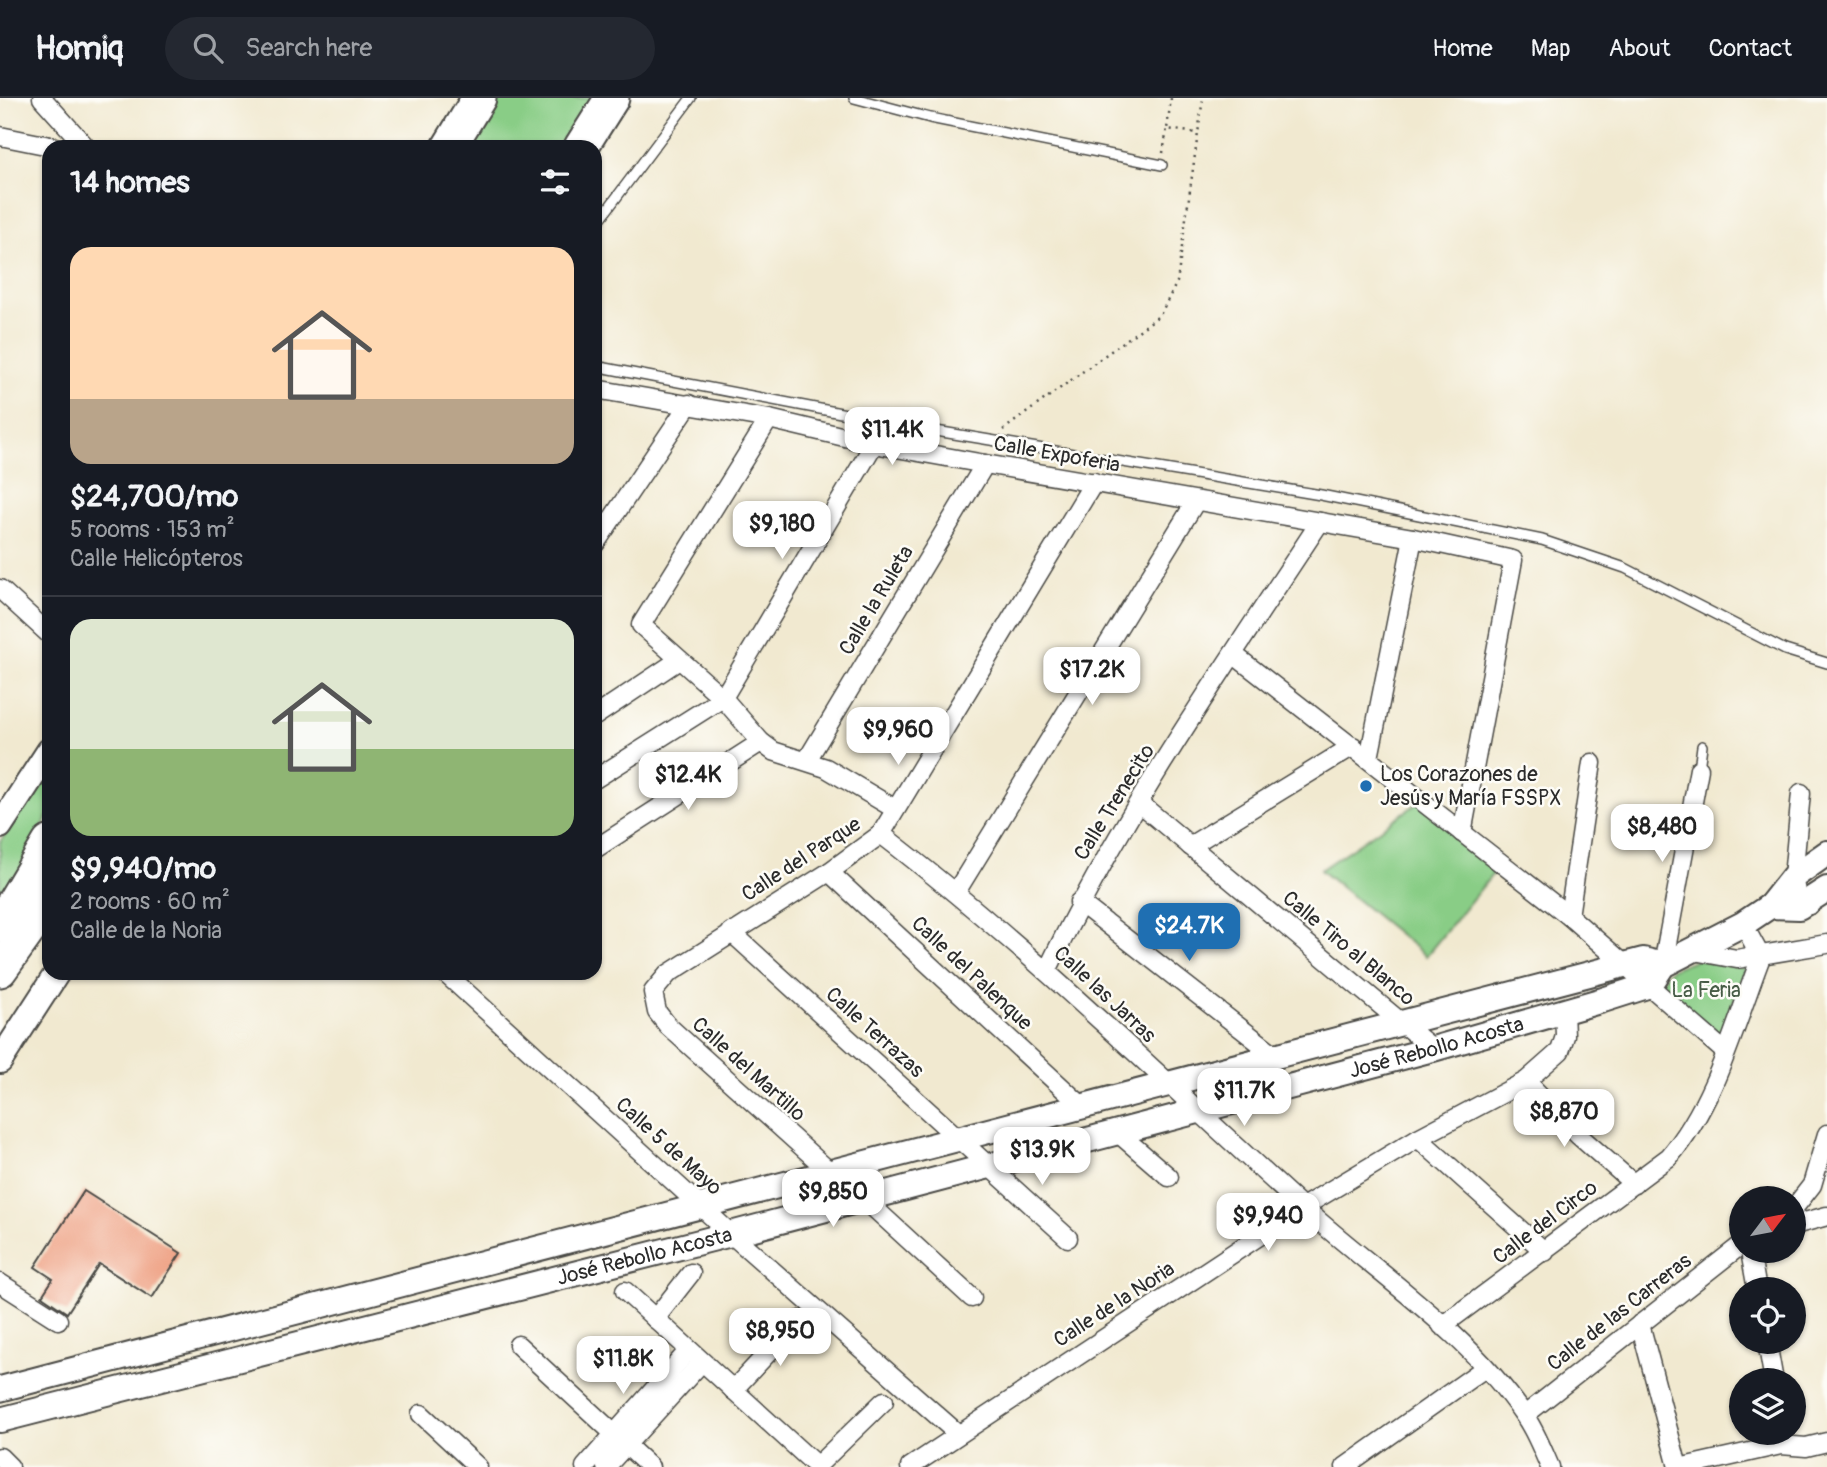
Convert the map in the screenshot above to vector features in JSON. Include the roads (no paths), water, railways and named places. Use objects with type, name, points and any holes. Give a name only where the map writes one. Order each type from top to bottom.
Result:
[{"type":"highway","points":[[453,140],[479,98]]},
{"type":"highway","points":[[585,140],[612,98]]},
{"type":"highway","points":[[0,925],[42,855]]},
{"type":"highway","points":[[0,970],[42,912]]},
{"type":"main road","points":[[0,826],[42,762]]},
{"type":"main road","name":"José Rebollo Acosta","points":[[0,1420],[731,1234],[862,1197],[1433,1049],[1564,1010],[1657,975],[1743,925],[1770,906],[1793,877],[1827,853]]},
{"type":"main road","points":[[1770,906],[1799,907],[1827,888]]},
{"type":"main road","name":"José Rebollo Acosta","points":[[0,1389],[1643,960],[1657,975]]},
{"type":"main road","points":[[0,1061],[52,980]]},
{"type":"main road","points":[[408,1282],[417,1315]]},
{"type":"main road","points":[[115,1360],[121,1390]]},
{"type":"street","points":[[42,98],[80,140]]},
{"type":"street","points":[[0,136],[42,144]]},
{"type":"street","name":"Calle Expoferia","points":[[602,390],[769,419],[874,444],[1413,538],[1513,560],[1462,833]]},
{"type":"street","points":[[602,534],[689,404]]},
{"type":"street","points":[[769,419],[641,625],[723,698],[761,742],[773,751],[807,760],[895,809]]},
{"type":"street","points":[[602,775],[723,698],[874,444]]},
{"type":"street","name":"Calle la Ruleta","points":[[807,760],[985,464]]},
{"type":"street","name":"Calle del Parque","points":[[653,992],[668,974],[829,872],[881,834],[1094,482]]},
{"type":"street","points":[[956,892],[1196,501]]},
{"type":"street","name":"Calle Trenecito","points":[[1047,971],[1079,902],[1139,803],[1320,522]]},
{"type":"street","points":[[1369,758],[1413,538]]},
{"type":"street","points":[[0,590],[42,628]]},
{"type":"street","points":[[1233,654],[1369,758],[1627,964]]},
{"type":"street","points":[[602,711],[679,660]]},
{"type":"street","points":[[602,844],[761,742]]},
{"type":"street","points":[[1190,846],[1353,746]]},
{"type":"street","points":[[1569,916],[1592,763]]},
{"type":"street","points":[[1699,769],[1657,975],[1724,1051]]},
{"type":"street","points":[[1801,793],[1793,877],[1799,907],[1827,902]]},
{"type":"street","name":"Calle Tiro al Blanco","points":[[1139,803],[1433,1049]]},
{"type":"street","name":"Calle las Jarras","points":[[881,834],[956,892],[1047,971],[1303,1207],[1442,1326],[1485,1368],[1525,1415],[1550,1467]]},
{"type":"street","name":"Calle del Palenque","points":[[829,872],[1083,1107]]},
{"type":"street","points":[[1079,902],[1275,1055]]},
{"type":"street","points":[[1743,925],[1761,957]]},
{"type":"street","name":"Calle Terrazas","points":[[731,932],[961,1138],[1068,1238]]},
{"type":"street","points":[[1695,951],[1737,959],[1827,944]]},
{"type":"street","name":"Calle del Circo","points":[[1442,1326],[1545,1252],[1669,1157],[1686,1137],[1701,1112],[1761,957]]},
{"type":"street","name":"Calle 5 de Mayo","points":[[453,980],[731,1234],[957,1433]]},
{"type":"street","name":"Calle del Martillo","points":[[653,992],[657,1012],[668,1026],[829,1171]]},
{"type":"street","name":"Calle de la Noria","points":[[910,1467],[957,1433],[1303,1207],[1418,1138],[1526,1081],[1560,1051],[1565,1036],[1564,1010]]},
{"type":"street","points":[[1526,1081],[1578,1135],[1634,1184]]},
{"type":"street","points":[[1117,1132],[1169,1177]]},
{"type":"street","points":[[1806,1193],[1812,1185],[1827,1134]]},
{"type":"street","points":[[1418,1138],[1545,1252]]},
{"type":"street","points":[[1819,1156],[1827,1178]]},
{"type":"street","points":[[862,1197],[972,1298]]},
{"type":"street","points":[[1806,1222],[1827,1216]]},
{"type":"street","name":"Calle de las Carreras","points":[[1525,1415],[1729,1254]]},
{"type":"street","points":[[655,1319],[691,1273]]},
{"type":"street","points":[[0,1283],[58,1320]]},
{"type":"street","points":[[625,1292],[818,1466],[884,1401]]},
{"type":"street","points":[[733,1390],[799,1320]]},
{"type":"street","points":[[1640,1324],[1681,1467],[1761,1445]]},
{"type":"street","points":[[518,1345],[650,1467]]},
{"type":"street","points":[[585,1467],[620,1439],[696,1356]]},
{"type":"street","points":[[1345,1467],[1485,1368]]},
{"type":"street","points":[[421,1414],[478,1467]]},
{"type":"street","points":[[606,1467],[620,1439]]},
{"type":"street","points":[[1800,1445],[1806,1447],[1827,1442]]},
{"type":"street","points":[[0,1457],[10,1467]]},
{"type":"lane","points":[[602,217],[691,98]]},
{"type":"lane","points":[[853,98],[930,118],[1162,165]]},
{"type":"lane","points":[[602,368],[678,384],[989,440],[1321,495],[1542,540],[1625,568],[1785,650],[1827,663]]},
{"type":"lane","points":[[1699,769],[1702,746]]},
{"type":"place","name":"Los Corazones de Jesús y María FSSPX","points":[[1366,786]]},
{"type":"park label","name":"La Feria","points":[[1706,990]]}]
